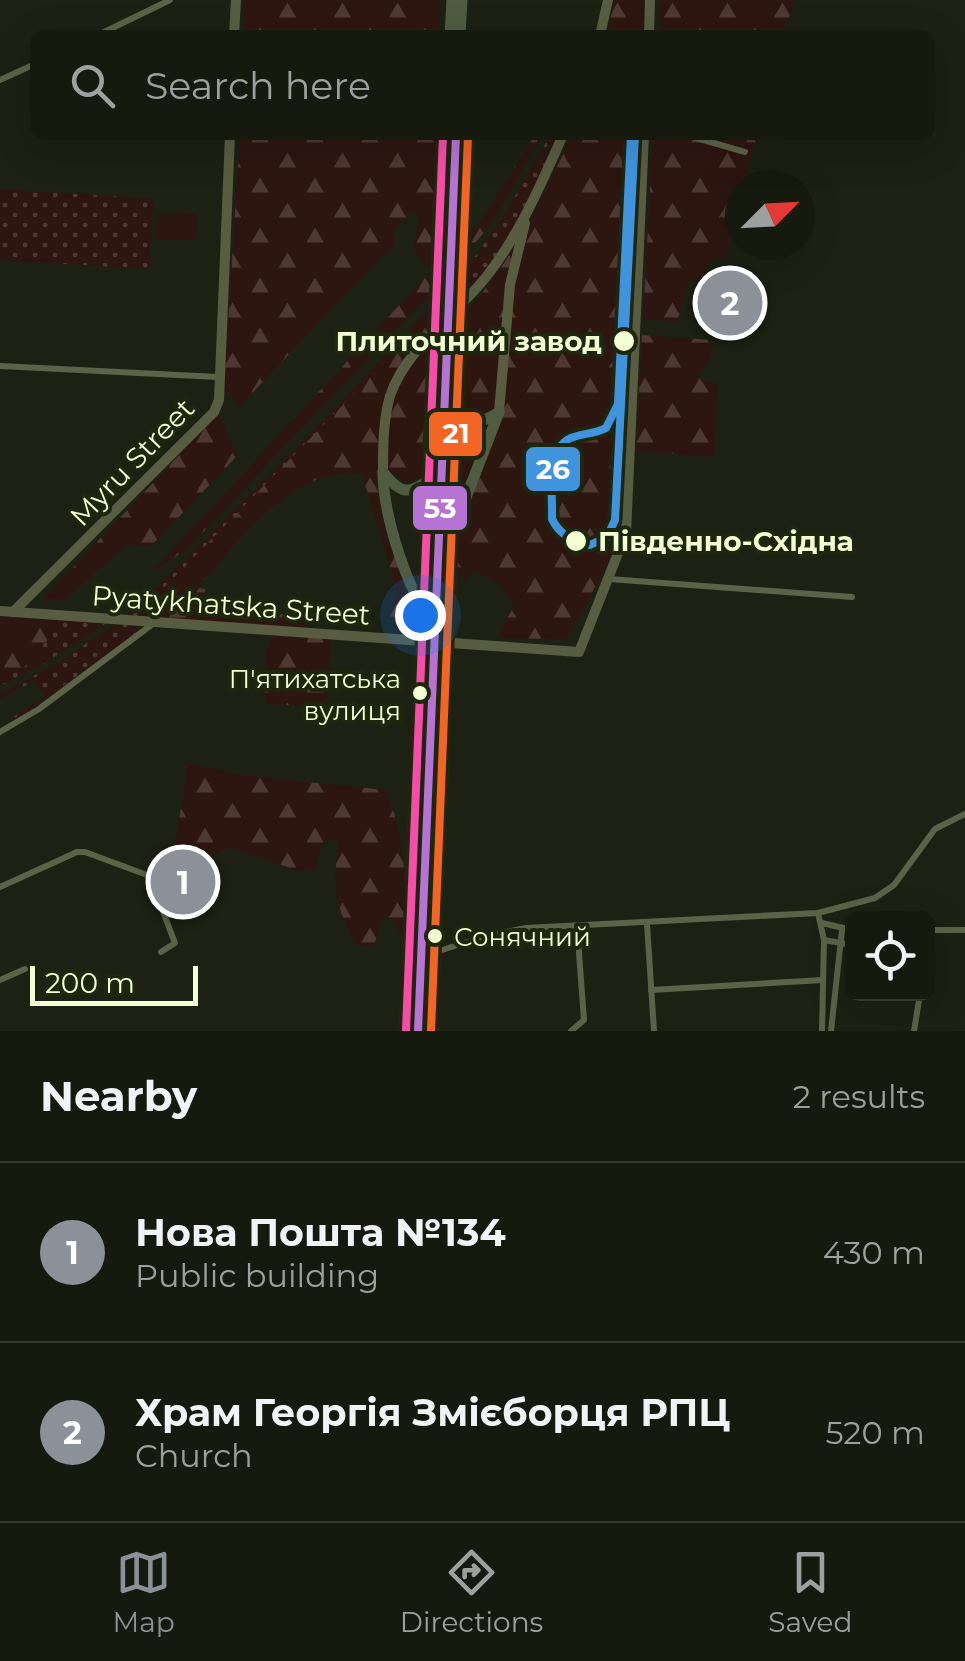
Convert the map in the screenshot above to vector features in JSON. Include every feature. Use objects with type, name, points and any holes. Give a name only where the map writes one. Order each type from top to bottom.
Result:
[{"type":"highway","points":[[420,983],[432,1031]]},
{"type":"main road","points":[[450,30],[452,0]]},
{"type":"main road","points":[[460,30],[462,0]]},
{"type":"main road","points":[[446,140],[449,204]]},
{"type":"main road","points":[[417,1028],[432,641],[440,565],[449,204],[455,140]]},
{"type":"main road","points":[[442,375],[452,408],[469,422],[482,421],[499,412]]},
{"type":"main road","points":[[432,641],[427,613],[432,478],[442,375]]},
{"type":"main road","points":[[440,565],[499,412]]},
{"type":"main road","points":[[383,472],[394,486],[404,490],[414,490],[432,478]]},
{"type":"main road","points":[[383,472],[403,561],[414,594],[427,613]]},
{"type":"street","points":[[108,30],[170,0]]},
{"type":"street","points":[[234,30],[236,0]]},
{"type":"street","points":[[601,30],[608,0]]},
{"type":"street","points":[[648,30],[650,0]]},
{"type":"street","points":[[0,80],[30,66]]},
{"type":"street","name":"Myru Street","points":[[6,612],[206,423],[219,400],[230,140]]},
{"type":"street","points":[[383,472],[387,407],[398,378],[486,276],[528,213],[561,140]]},
{"type":"street","points":[[644,140],[626,533],[608,578],[852,597]]},
{"type":"street","points":[[703,140],[745,152]]},
{"type":"street","points":[[499,412],[510,285],[528,213]]},
{"type":"street","points":[[0,366],[218,377]]},
{"type":"street","name":"Pyatykhatska Street","points":[[6,612],[579,652],[608,578]]},
{"type":"street","points":[[0,732],[40,709],[155,623]]},
{"type":"street","points":[[421,951],[436,952],[526,928],[818,913],[875,898],[894,885],[935,830],[965,814]]},
{"type":"street","points":[[0,887],[77,852],[146,874],[165,909],[175,944],[162,952]]},
{"type":"street","points":[[818,913],[824,940],[822,1031]]},
{"type":"street","points":[[822,923],[842,930],[831,1031]]},
{"type":"street","points":[[648,924],[654,1031]]},
{"type":"street","points":[[572,1031],[584,1020],[578,926]]},
{"type":"street","points":[[935,930],[965,930]]},
{"type":"street","points":[[824,940],[845,944]]},
{"type":"street","points":[[0,980],[25,969]]},
{"type":"street","points":[[651,990],[823,980]]},
{"type":"street","points":[[914,1031],[919,1001]]},
{"type":"green space","points":[[244,0],[440,0],[439,30],[243,30]]},
{"type":"green space","points":[[616,0],[645,0],[643,30],[607,30]]},
{"type":"green space","points":[[660,0],[794,0],[785,30],[659,30]]},
{"type":"green space","points":[[240,140],[437,140],[431,293],[187,549],[149,575],[430,272],[413,248],[419,218],[412,211],[393,232],[394,244],[240,406],[224,388]]},
{"type":"green space","points":[[461,140],[469,140],[466,226],[476,228],[532,140],[537,140],[493,220],[459,255]]},
{"type":"green space","points":[[547,140],[561,140],[505,247],[474,286],[455,302],[457,277],[509,207]]},
{"type":"green space","points":[[570,140],[639,140],[620,531],[609,561],[567,639],[497,638],[514,606],[500,585],[476,571],[465,581],[452,562],[461,531],[447,522],[450,475],[420,477],[405,483],[378,465],[404,588],[406,620],[389,616],[397,592],[362,474],[337,474],[290,494],[249,530],[196,588],[206,589],[194,619],[211,609],[310,616],[305,628],[155,618],[149,612],[151,601],[427,319],[462,316],[496,274],[549,184]]},
{"type":"green space","points":[[653,140],[756,140],[748,170],[725,170],[724,258],[709,260],[703,276],[688,283],[677,322],[643,319]]},
{"type":"green space","points":[[0,189],[154,199],[149,269],[0,260]]},
{"type":"green space","points":[[157,213],[197,214],[196,240],[156,239]]},
{"type":"green space","points":[[430,308],[429,318],[155,618],[128,615],[276,469]]},
{"type":"green space","points":[[642,335],[711,340],[711,361],[699,371],[701,381],[718,383],[714,457],[636,451]]},
{"type":"green space","points":[[219,413],[237,456],[151,546],[125,545],[67,599],[43,599]]},
{"type":"green space","points":[[0,617],[108,622],[45,663],[0,686]]},
{"type":"green space","points":[[0,620],[49,625],[39,658],[0,681]]},
{"type":"green space","points":[[116,624],[134,624],[137,633],[14,721],[13,717],[45,696],[33,681],[0,700],[0,694],[54,665]]},
{"type":"green space","points":[[274,633],[332,634],[326,707],[265,704],[266,651]]},
{"type":"green space","points":[[185,762],[240,775],[385,790],[398,825],[404,862],[401,936],[392,919],[383,916],[374,946],[355,945],[337,898],[337,839],[323,841],[316,869],[296,870],[230,847],[205,860],[175,844]]},
{"type":"transit line","points":[[406,1030],[443,140]]},
{"type":"transit line","name":"53","points":[[418,1031],[456,140]]},
{"type":"transit line","name":"21","points":[[431,1031],[468,140]]},
{"type":"transit line","name":"26","points":[[631,140],[618,404],[606,428],[567,440],[553,465],[552,519],[563,533],[590,545],[607,537],[615,520],[635,140]]},
{"type":"place","name":"Храм Георгія Змієборця РПЦ","points":[[730,303]]},
{"type":"place","name":"Плиточний завод","points":[[624,341]]},
{"type":"place","name":"Південно-Східна","points":[[576,541]]},
{"type":"place","name":"П'ятихатська вулиця","points":[[420,693]]},
{"type":"place","name":"Нова Пошта №134","points":[[183,882]]},
{"type":"place","name":"Сонячний","points":[[435,936]]}]
